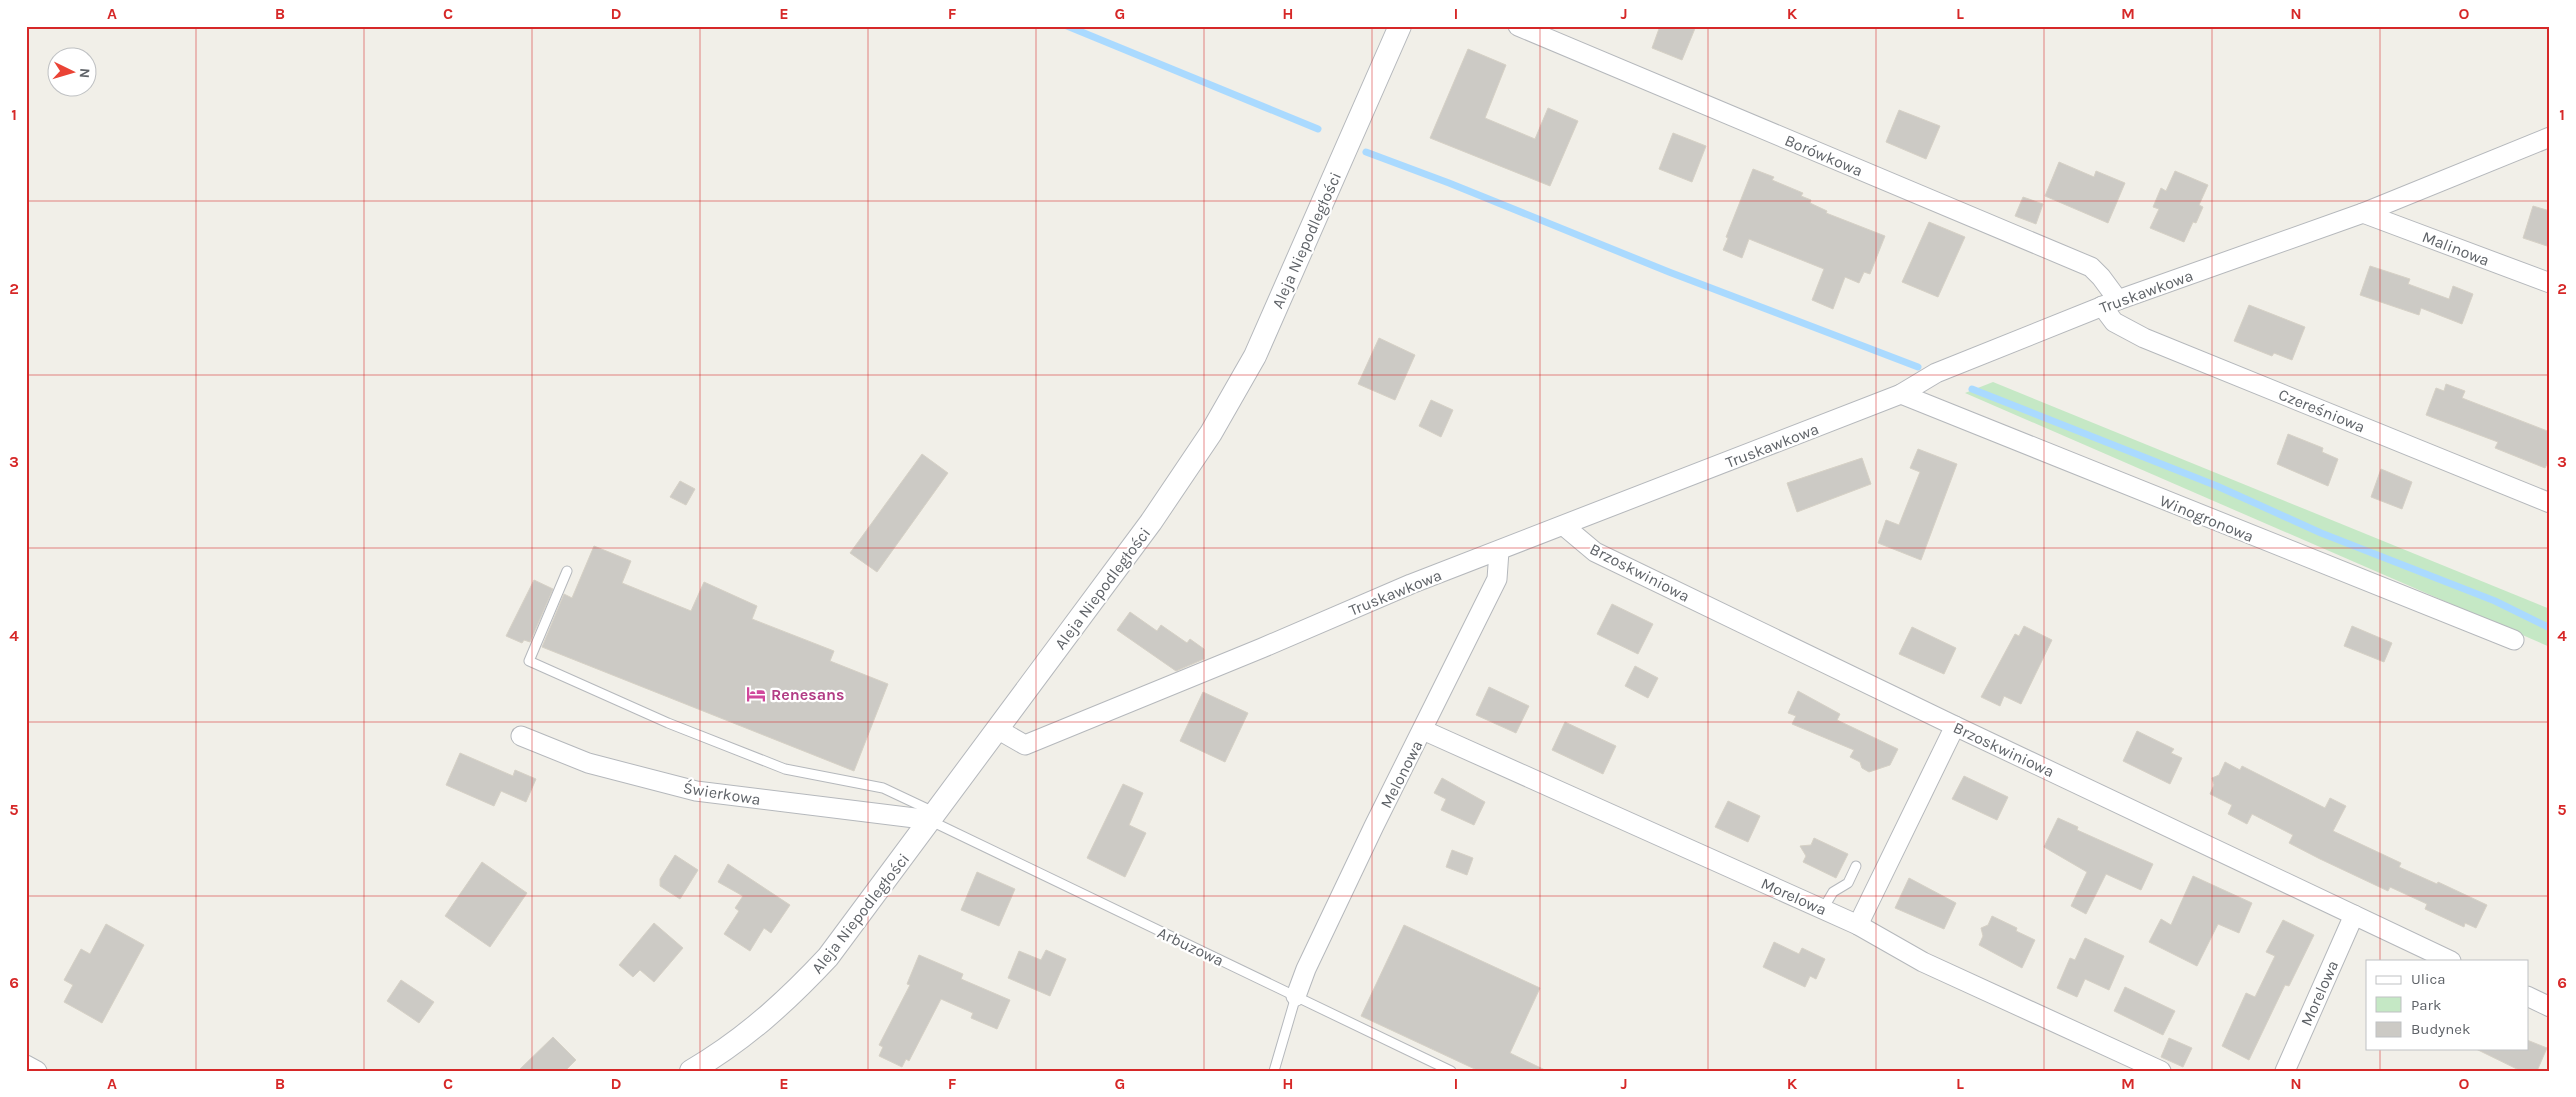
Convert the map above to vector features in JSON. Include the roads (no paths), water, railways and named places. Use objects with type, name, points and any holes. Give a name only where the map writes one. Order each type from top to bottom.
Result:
[{"type":"street","name":"Aleja Niepodległości","points":[[691,1071],[747,1035],[793,995],[828,957],[934,817],[1151,522],[1211,433],[1255,356],[1400,26]]},
{"type":"street","name":"Borówkowa","points":[[1518,26],[2091,267],[2101,277],[2110,303]]},
{"type":"street","name":"Truskawkowa","points":[[997,729],[1025,745],[1262,648],[1411,584],[1902,394],[1936,373],[2110,303],[2363,213],[2550,137]]},
{"type":"street","name":"Malinowa","points":[[2363,213],[2550,283]]},
{"type":"street","name":"Czereśniowa","points":[[2110,303],[2114,322],[2144,338],[2550,503]]},
{"type":"street","name":"Winogronowa","points":[[1902,394],[2514,640]]},
{"type":"street","name":"Brzoskwiniowa","points":[[1564,526],[1595,552],[1955,726],[2450,960]]},
{"type":"street","name":"Melonowa","points":[[1296,996],[1318,942],[1497,579],[1499,551]]},
{"type":"street","points":[[1858,924],[1955,726]]},
{"type":"street","name":"Morelowa","points":[[1423,730],[1858,924],[1924,962],[2161,1071]]},
{"type":"street","name":"Świerkowa","points":[[520,736],[588,763],[696,791],[934,817]]},
{"type":"street","name":"Morelowa","points":[[2285,1071],[2354,915]]},
{"type":"street","points":[[2528,996],[2550,1007]]},
{"type":"street","points":[[26,1065],[37,1071]]},
{"type":"lane","name":"Arbuzowa","points":[[567,571],[529,661],[668,723],[784,769],[883,788],[934,817],[1451,1071]]},
{"type":"lane","points":[[1823,909],[1833,892],[1848,883],[1856,866]]},
{"type":"lane","points":[[1274,1071],[1296,996]]},
{"type":"waterway","points":[[1067,26],[1318,129]]},
{"type":"waterway","points":[[1366,152],[1449,183],[1669,272],[1918,367]]},
{"type":"waterway","points":[[1972,389],[2217,486],[2321,533],[2495,601],[2550,628]]},
{"type":"place","name":"Renesans","points":[[756,694]]}]
